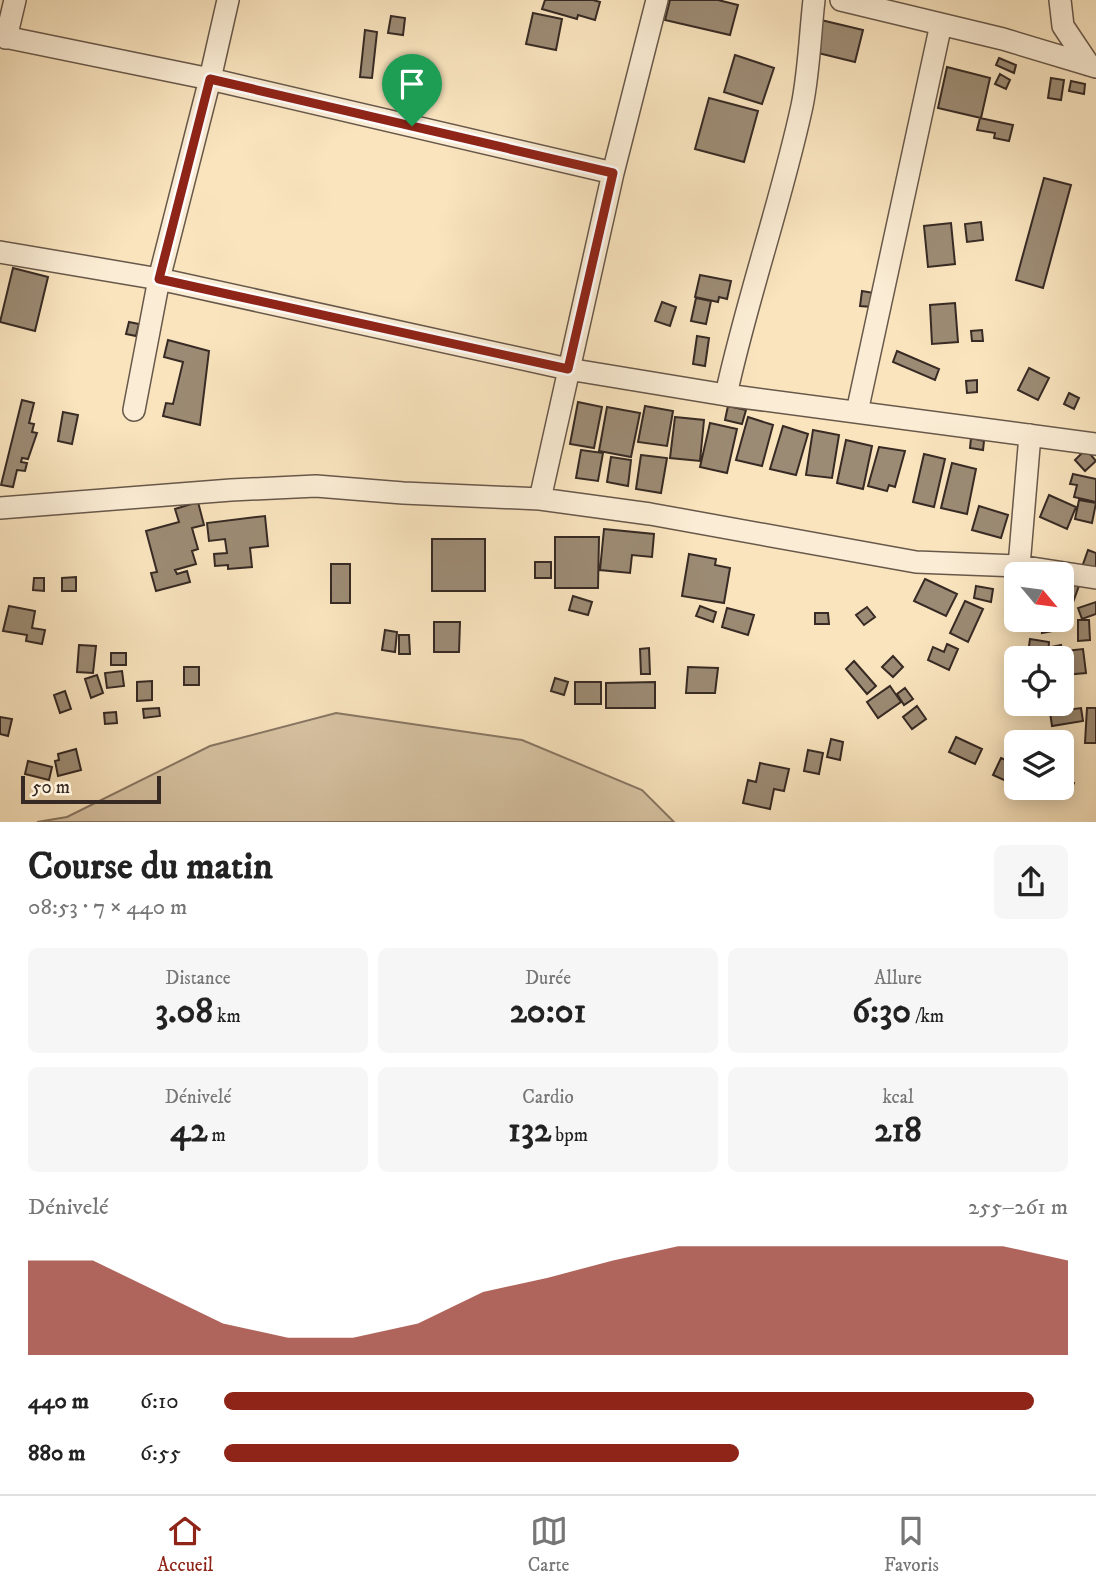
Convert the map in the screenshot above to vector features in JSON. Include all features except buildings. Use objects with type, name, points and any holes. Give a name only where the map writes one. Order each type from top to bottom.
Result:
[{"type":"street","points":[[15,0],[3,37],[210,79],[613,173]]},
{"type":"street","points":[[134,410],[159,279],[228,0]]},
{"type":"street","points":[[540,499],[613,173],[657,0]]},
{"type":"street","points":[[726,395],[739,337],[764,258],[802,104],[814,0]]},
{"type":"street","points":[[841,0],[1003,39],[1092,66]]},
{"type":"street","points":[[1060,0],[1063,26],[1092,66]]},
{"type":"street","points":[[857,412],[941,24]]},
{"type":"street","points":[[0,252],[159,279],[568,369],[726,395],[1096,444]]},
{"type":"street","points":[[1019,562],[1030,435]]},
{"type":"street","points":[[0,508],[316,486],[403,494],[540,499],[663,516],[916,562],[1004,565]]},
{"type":"street","points":[[1074,575],[1096,578]]},
{"type":"shaded area","points":[[336,713],[522,740],[642,790],[674,822],[37,822],[67,817],[210,746]]},
{"type":"route","points":[[210,79],[412,126],[613,173],[568,369],[159,279],[210,79]]}]
